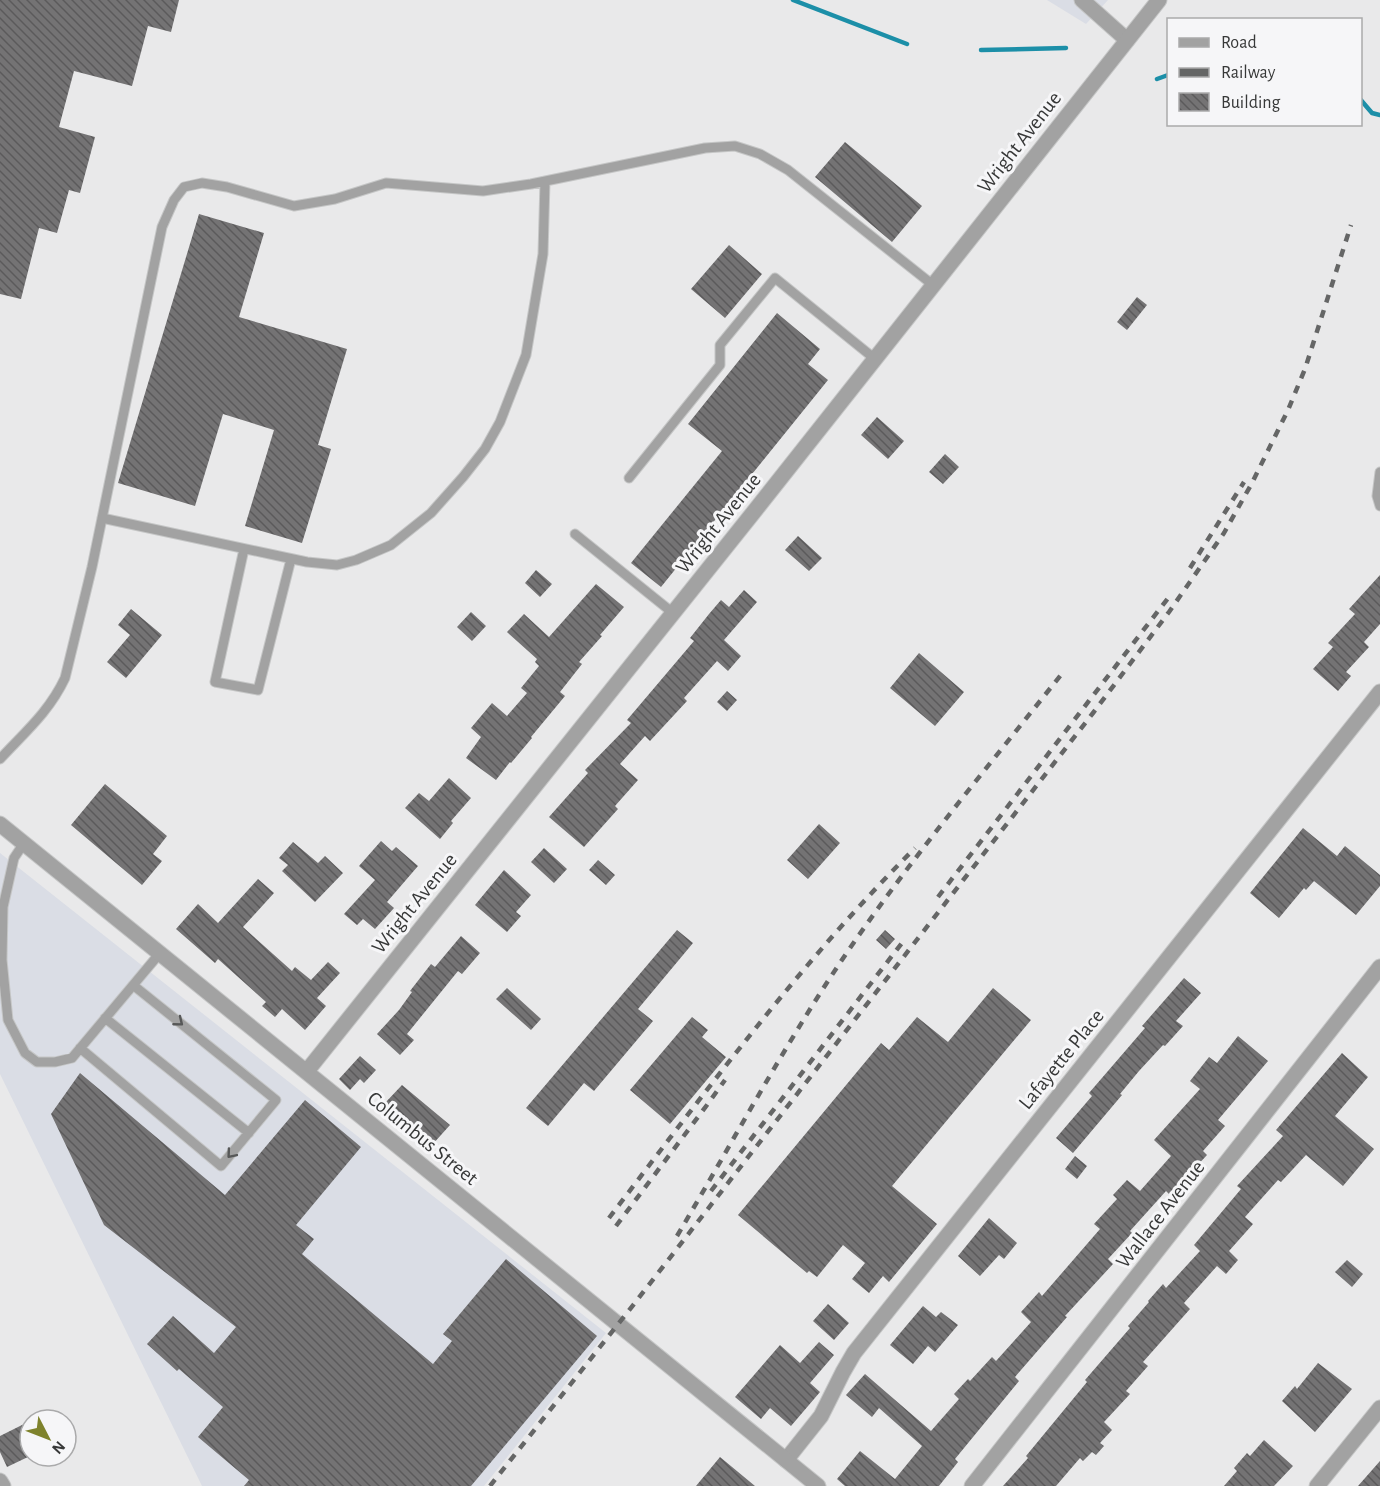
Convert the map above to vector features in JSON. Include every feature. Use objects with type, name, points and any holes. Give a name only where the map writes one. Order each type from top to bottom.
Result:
[{"type":"street","points":[[1082,0],[1127,40]]},
{"type":"street","name":"Wright Avenue","points":[[307,1071],[1159,0]]},
{"type":"street","name":"Lafayette Place","points":[[786,1460],[821,1416],[854,1353],[1380,692]]},
{"type":"street","name":"Columbus Street","points":[[0,824],[818,1486]]},
{"type":"street","name":"Wallace Avenue","points":[[972,1486],[1380,967]]},
{"type":"street","points":[[1317,1486],[1380,1408]]},
{"type":"street","points":[[0,1481],[3,1486]]},
{"type":"lane","points":[[0,759],[43,715],[57,696],[65,678],[102,518],[162,227],[174,200],[184,187],[202,183],[227,187],[294,206],[335,199],[386,183],[483,191],[545,181],[705,148],[735,146],[760,154],[788,170],[933,285]]},
{"type":"lane","points":[[102,518],[291,559],[338,565],[391,545],[431,513],[464,477],[485,449],[500,422],[526,355],[543,254],[545,181]]},
{"type":"lane","points":[[629,478],[720,364],[720,345],[775,278],[875,358]]},
{"type":"lane","points":[[1380,472],[1377,496],[1380,506]]},
{"type":"lane","points":[[575,534],[673,613]]},
{"type":"lane","points":[[244,549],[215,682],[258,690],[291,559]]},
{"type":"lane","points":[[24,843],[14,858],[3,907],[2,960],[8,1020],[25,1053],[37,1062],[55,1062],[72,1058],[160,953]]},
{"type":"lane","points":[[80,1048],[221,1166],[276,1100],[133,985]]},
{"type":"lane","points":[[105,1018],[249,1132]]},
{"type":"shaded area","points":[[1047,0],[1108,0],[1086,24]]},
{"type":"shaded area","points":[[0,853],[606,1333],[484,1486],[202,1486],[0,1074]]},
{"type":"building","points":[[0,0],[179,0],[171,32],[148,26],[132,86],[74,71],[59,127],[95,137],[80,193],[69,190],[57,233],[39,228],[21,299],[0,294]]},
{"type":"building","points":[[845,142],[922,206],[892,242],[815,177]]},
{"type":"building","points":[[199,214],[264,233],[239,317],[347,349],[318,445],[331,449],[302,543],[245,526],[274,430],[223,414],[195,506],[118,483]]},
{"type":"building","points":[[729,245],[762,274],[725,318],[691,289]]},
{"type":"building","points":[[1137,297],[1147,305],[1127,330],[1117,322]]},
{"type":"building","points":[[777,313],[820,349],[808,364],[828,380],[661,587],[631,563],[722,451],[688,424]]},
{"type":"building","points":[[877,417],[904,441],[888,459],[861,435]]},
{"type":"building","points":[[945,454],[959,467],[943,484],[929,472]]},
{"type":"building","points":[[798,536],[822,558],[809,571],[785,550]]},
{"type":"building","points":[[536,570],[552,584],[540,597],[525,583]]},
{"type":"building","points":[[1380,575],[1380,624],[1364,642],[1369,647],[1346,672],[1351,676],[1338,691],[1313,669],[1333,647],[1328,643],[1355,614],[1349,609]]},
{"type":"building","points":[[596,584],[624,607],[579,662],[582,664],[560,692],[565,696],[496,780],[466,758],[481,737],[471,728],[492,703],[507,716],[527,693],[521,688],[539,666],[535,662],[537,659],[507,632],[524,614],[549,637]]},
{"type":"building","points":[[744,590],[757,602],[724,640],[741,656],[728,671],[717,661],[684,698],[687,701],[650,741],[645,736],[620,764],[638,780],[615,806],[618,809],[584,847],[549,817],[588,773],[585,770],[631,723],[627,720],[694,641],[690,638],[721,600],[729,607]]},
{"type":"building","points":[[131,609],[162,635],[126,678],[107,662],[130,635],[118,625]]},
{"type":"building","points":[[471,612],[486,626],[472,641],[457,627]]},
{"type":"building","points":[[919,653],[964,692],[935,726],[890,688]]},
{"type":"building","points":[[727,691],[737,700],[727,711],[717,702]]},
{"type":"building","points":[[449,778],[471,798],[451,821],[453,823],[440,839],[405,808],[419,793],[429,801]]},
{"type":"building","points":[[105,784],[167,836],[153,854],[162,861],[142,885],[71,825]]},
{"type":"building","points":[[819,824],[840,843],[808,879],[787,860]]},
{"type":"building","points":[[1303,828],[1337,856],[1345,846],[1380,875],[1380,886],[1356,915],[1314,881],[1306,890],[1304,888],[1279,918],[1250,893]]},
{"type":"building","points":[[381,841],[392,851],[396,847],[418,866],[387,902],[394,908],[375,929],[363,919],[357,925],[344,914],[375,880],[359,866]]},
{"type":"building","points":[[293,842],[318,863],[325,856],[343,873],[315,902],[282,871],[288,865],[279,858]]},
{"type":"building","points":[[544,848],[567,869],[554,883],[531,862]]},
{"type":"building","points":[[598,860],[615,875],[606,885],[589,870]]},
{"type":"building","points":[[504,870],[531,895],[516,912],[521,916],[507,932],[475,905]]},
{"type":"building","points":[[258,879],[274,893],[243,927],[292,971],[295,967],[311,980],[328,962],[340,973],[317,998],[326,1006],[305,1030],[282,1009],[275,1017],[262,1006],[266,1002],[218,959],[215,963],[176,929],[198,904],[218,923]]},
{"type":"building","points":[[677,930],[693,943],[638,1009],[653,1021],[594,1091],[584,1083],[548,1126],[526,1108]]},
{"type":"building","points":[[885,930],[895,939],[886,949],[876,940]]},
{"type":"building","points":[[461,936],[480,953],[462,974],[458,971],[407,1034],[414,1040],[400,1055],[377,1034],[399,1010],[412,992],[410,991],[431,964],[435,967]]},
{"type":"building","points":[[1184,978],[1201,993],[1176,1021],[1183,1026],[1139,1071],[1120,1094],[1122,1095],[1073,1153],[1056,1138],[1092,1096],[1089,1093],[1145,1028],[1142,1026]]},
{"type":"building","points":[[507,988],[541,1019],[531,1030],[496,999]]},
{"type":"building","points":[[993,988],[1031,1020],[892,1186],[937,1224],[889,1282],[883,1276],[869,1293],[852,1279],[865,1263],[843,1245],[817,1277],[809,1271],[807,1273],[738,1215],[881,1043],[889,1050],[917,1017],[948,1042]]},
{"type":"building","points":[[692,1017],[708,1030],[702,1037],[726,1057],[670,1124],[630,1090]]},
{"type":"building","points":[[1238,1036],[1268,1061],[1218,1120],[1225,1126],[1203,1151],[1207,1155],[1170,1195],[1166,1191],[1130,1231],[1132,1233],[1108,1259],[1113,1264],[1065,1316],[1067,1317],[1015,1377],[1019,1381],[955,1459],[958,1462],[939,1486],[845,1486],[837,1479],[860,1451],[895,1479],[922,1446],[879,1408],[872,1417],[846,1395],[865,1374],[931,1431],[959,1399],[954,1394],[968,1379],[970,1381],[992,1357],[996,1361],[1031,1322],[1021,1312],[1039,1292],[1042,1296],[1100,1229],[1094,1224],[1117,1199],[1113,1195],[1127,1180],[1140,1191],[1171,1156],[1154,1140],[1200,1089],[1190,1081],[1209,1057],[1217,1063]]},
{"type":"building","points":[[1342,1053],[1368,1077],[1335,1116],[1374,1149],[1343,1186],[1306,1155],[1281,1182],[1278,1180],[1245,1217],[1253,1224],[1229,1251],[1238,1260],[1226,1274],[1217,1266],[1184,1303],[1190,1309],[1143,1362],[1148,1366],[1126,1391],[1130,1394],[1104,1422],[1112,1430],[1100,1443],[1104,1446],[1096,1455],[1092,1452],[1083,1461],[1080,1458],[1056,1486],[1003,1486],[1028,1458],[1026,1456],[1087,1382],[1085,1380],[1130,1328],[1128,1326],[1148,1301],[1163,1284],[1166,1288],[1200,1251],[1194,1245],[1241,1189],[1237,1186],[1283,1136],[1276,1130]]},
{"type":"building","points":[[360,1056],[376,1070],[364,1083],[360,1079],[350,1090],[339,1079]]},
{"type":"building","points":[[80,1073],[225,1195],[305,1100],[361,1147],[296,1225],[314,1239],[302,1254],[433,1364],[452,1341],[443,1334],[506,1259],[597,1336],[471,1486],[244,1486],[249,1480],[198,1437],[223,1407],[147,1344],[173,1316],[214,1353],[236,1327],[104,1225],[51,1114]]},
{"type":"building","points":[[402,1085],[450,1125],[432,1145],[385,1103]]},
{"type":"building","points":[[1075,1156],[1087,1166],[1077,1179],[1065,1169]]},
{"type":"building","points":[[989,1218],[1017,1243],[1004,1259],[999,1255],[980,1276],[958,1256]]},
{"type":"building","points":[[1347,1260],[1363,1274],[1352,1287],[1335,1272]]},
{"type":"building","points":[[828,1304],[849,1323],[834,1340],[813,1321]]},
{"type":"building","points":[[923,1306],[936,1317],[941,1312],[958,1325],[935,1352],[928,1346],[913,1364],[890,1345]]},
{"type":"building","points":[[819,1342],[834,1355],[810,1383],[820,1392],[791,1426],[770,1408],[761,1419],[735,1397],[780,1345],[800,1363]]},
{"type":"building","points":[[1318,1363],[1352,1389],[1315,1432],[1282,1401],[1295,1386],[1297,1389]]},
{"type":"building","points":[[18,1427],[18,1462],[7,1467],[0,1452],[0,1436]]},
{"type":"building","points":[[1264,1440],[1293,1466],[1274,1486],[1224,1486],[1237,1471],[1234,1468],[1247,1453],[1250,1456]]},
{"type":"building","points":[[720,1457],[755,1486],[696,1486]]},
{"type":"building","points":[[1380,1461],[1380,1486],[1358,1486]]},
{"type":"waterway","points":[[793,0],[907,44]]},
{"type":"waterway","points":[[981,50],[1066,48]]},
{"type":"waterway","points":[[1157,79],[1167,75]]},
{"type":"waterway","points":[[1362,101],[1372,113],[1380,115]]},
{"type":"railway","points":[[490,1486],[1093,713],[1169,612],[1224,533],[1252,483],[1288,410],[1305,369],[1351,225]]},
{"type":"railway","points":[[1190,568],[1244,482]]},
{"type":"railway","points":[[938,897],[1172,593]]},
{"type":"railway","points":[[677,1236],[783,1054],[850,948],[928,842],[1064,671]]},
{"type":"railway","points":[[609,1218],[718,1075],[794,982],[873,891],[915,848]]},
{"type":"railway","points":[[711,1191],[905,939]]},
{"type":"railway","points":[[616,1226],[725,1080]]}]
